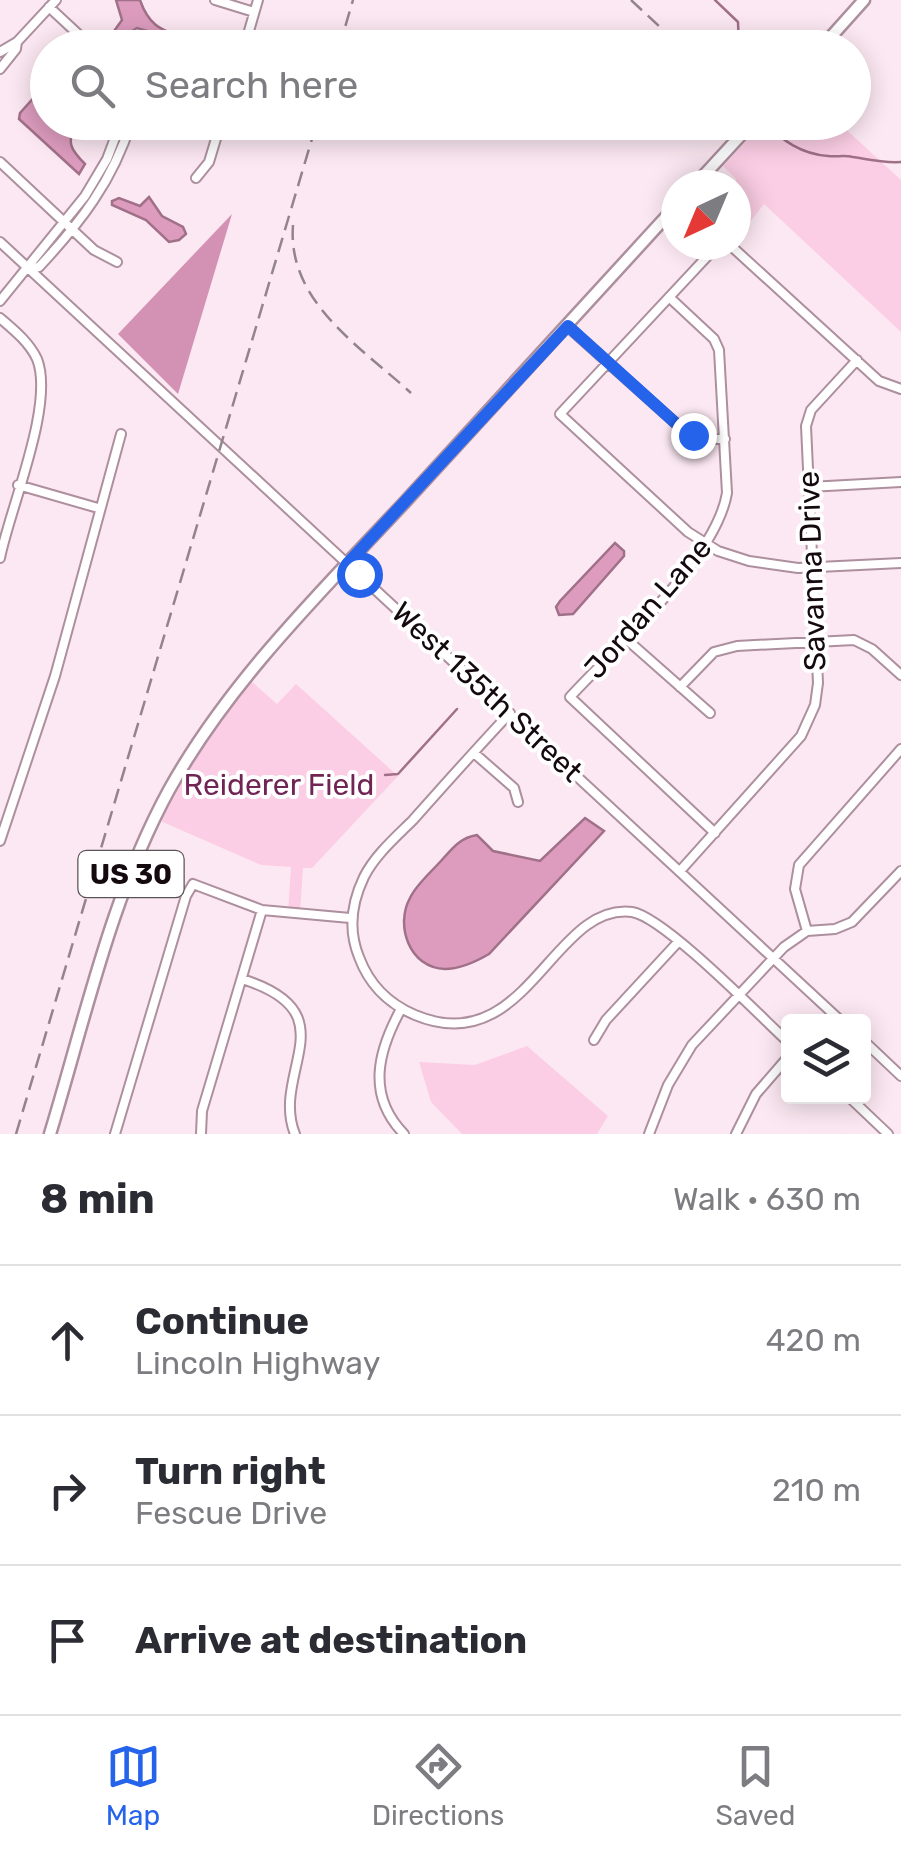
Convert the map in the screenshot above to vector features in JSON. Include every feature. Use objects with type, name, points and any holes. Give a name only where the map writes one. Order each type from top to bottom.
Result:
[{"type":"main road","points":[[837,30],[864,0]]},
{"type":"main road","points":[[710,170],[737,140]]},
{"type":"main road","name":"US 30","points":[[50,1134],[116,912],[145,840],[168,792],[230,698],[348,563],[661,223]]},
{"type":"street","points":[[215,0],[254,12]]},
{"type":"street","points":[[249,30],[258,0]]},
{"type":"street","points":[[0,52],[17,42],[53,4],[77,30]]},
{"type":"street","points":[[0,69],[16,50],[17,42]]},
{"type":"street","points":[[29,268],[39,267],[73,230],[120,140]]},
{"type":"street","points":[[196,178],[209,162],[216,140]]},
{"type":"street","points":[[0,162],[94,250],[117,262]]},
{"type":"street","points":[[0,301],[29,268],[31,260],[97,188]]},
{"type":"street","name":"West 135th Street","points":[[0,242],[834,1014]]},
{"type":"street","points":[[704,260],[560,414],[706,545],[749,560],[813,568],[901,563]]},
{"type":"street","points":[[743,260],[879,380],[901,389]]},
{"type":"street","name":"Jordan Lane","points":[[669,298],[714,339],[720,350],[725,507],[694,564],[570,698],[715,833]]},
{"type":"street","points":[[0,318],[27,343],[41,373],[41,407],[0,558]]},
{"type":"street","points":[[568,326],[681,428],[706,439],[725,439]]},
{"type":"street","name":"Savanna Drive","points":[[680,871],[801,736],[809,721],[818,683],[808,418],[857,360]]},
{"type":"street","points":[[0,841],[76,606],[120,434]]},
{"type":"street","points":[[809,487],[901,482]]},
{"type":"street","points":[[18,484],[98,508]]},
{"type":"street","points":[[625,638],[710,713]]},
{"type":"street","points":[[680,688],[714,652],[725,646],[854,640],[863,642],[901,675]]},
{"type":"street","points":[[510,714],[375,860],[358,889],[350,918],[363,968],[383,995],[401,1008],[434,1021],[472,1020],[490,1014],[519,996],[580,930],[618,912],[646,916],[679,941],[781,1036]]},
{"type":"street","points":[[807,931],[795,888],[800,865],[901,749]]},
{"type":"street","points":[[474,753],[514,788],[518,802]]},
{"type":"street","points":[[649,1134],[678,1065],[692,1045],[789,942],[807,931],[835,929],[852,922],[901,871]]},
{"type":"street","points":[[115,1134],[186,896],[193,884],[262,910],[350,918]]},
{"type":"street","points":[[201,1134],[202,1111],[262,910]]},
{"type":"street","points":[[594,1040],[606,1020],[679,941]]},
{"type":"street","points":[[242,979],[273,991],[293,1012],[300,1027],[300,1058],[288,1110],[295,1134]]},
{"type":"street","points":[[401,1008],[387,1035],[378,1068],[383,1102],[404,1134]]},
{"type":"street","points":[[871,1048],[901,1076]]},
{"type":"street","points":[[740,1133],[756,1094],[781,1065]]},
{"type":"street","points":[[856,1104],[888,1134]]},
{"type":"green space","points":[[747,140],[857,140],[901,180],[901,332],[764,204],[751,221],[751,170],[727,170],[723,166]]},
{"type":"green space","name":"Reiderer Field","points":[[251,681],[277,704],[296,684],[398,776],[312,868],[303,868],[300,913],[288,912],[291,867],[261,865],[158,820],[212,731]]},
{"type":"green space","points":[[527,1046],[608,1116],[597,1134],[462,1134],[431,1102],[419,1062],[475,1065]]},
{"type":"shaded area","points":[[116,0],[140,0],[151,20],[164,30],[115,30],[122,20]]},
{"type":"shaded area","points":[[30,102],[30,129],[19,119]]},
{"type":"shaded area","points":[[42,140],[71,140],[85,164],[79,174]]},
{"type":"shaded area","points":[[149,197],[162,216],[183,227],[186,234],[179,240],[169,242],[146,220],[112,205],[119,198],[140,206]]},
{"type":"shaded area","points":[[232,214],[178,394],[118,334]]},
{"type":"shaded area","points":[[615,543],[624,556],[573,614],[559,615],[556,607],[560,601]]},
{"type":"shaded area","points":[[585,818],[604,831],[489,954],[445,969],[433,967],[414,953],[404,920],[410,898],[456,845],[477,835],[493,851],[540,861]]},
{"type":"waterway","points":[[715,0],[738,22],[738,30]]},
{"type":"waterway","points":[[784,140],[809,153],[901,162]]},
{"type":"waterway","points":[[385,775],[398,774],[457,709]]},
{"type":"railway","points":[[344,30],[353,0]]},
{"type":"railway","points":[[631,0],[661,28]]},
{"type":"railway","points":[[16,1134],[312,140]]},
{"type":"railway","points":[[293,225],[294,252],[315,300],[350,340],[411,393]]},
{"type":"route","points":[[359,574],[348,563],[568,326],[693,435]]}]
